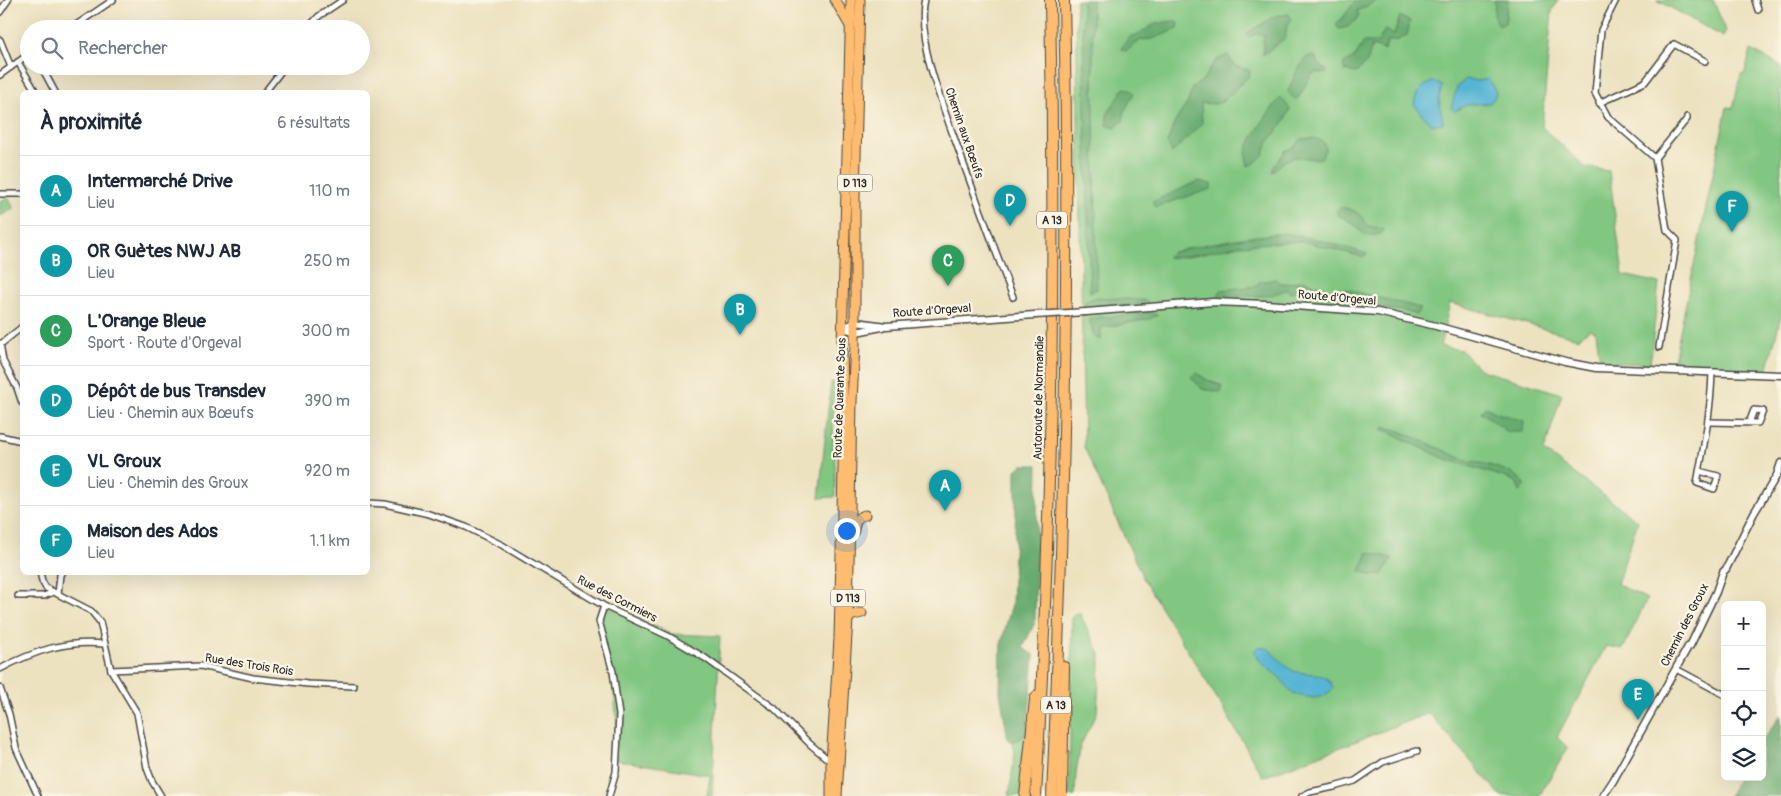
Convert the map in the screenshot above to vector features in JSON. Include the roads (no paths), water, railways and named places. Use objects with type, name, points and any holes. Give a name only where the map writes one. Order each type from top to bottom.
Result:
[{"type":"highway","name":"Autoroute de Normandie","points":[[1036,796],[1042,688],[1051,411],[1053,262],[1050,0]]},
{"type":"highway","name":"Autoroute de Normandie","points":[[1052,796],[1060,613],[1067,282],[1064,0]]},
{"type":"highway","points":[[1060,613],[1065,630],[1062,796]]},
{"type":"highway","points":[[1025,796],[1035,699],[1042,688]]},
{"type":"main road","points":[[850,27],[837,3],[856,3]]},
{"type":"main road","name":"Route de Quarante Sous","points":[[829,796],[839,654],[843,328],[850,27],[856,3]]},
{"type":"main road","name":"Route de Quarante Sous","points":[[839,796],[848,619],[852,401],[856,332],[854,230],[856,3]]},
{"type":"main road","points":[[849,536],[854,534],[854,522],[866,515]]},
{"type":"main road","points":[[848,619],[853,615],[862,613]]},
{"type":"street","points":[[0,12],[8,0]]},
{"type":"street","points":[[83,20],[113,0]]},
{"type":"street","points":[[315,20],[343,0]]},
{"type":"street","name":"Chemin aux Bœufs","points":[[924,0],[921,13],[928,61],[1013,297]]},
{"type":"street","points":[[1616,0],[1601,30],[1595,93],[1608,117],[1655,158],[1666,230],[1678,240],[1659,347]]},
{"type":"street","points":[[1755,0],[1758,10]]},
{"type":"street","points":[[0,40],[11,67]]},
{"type":"street","points":[[1599,103],[1645,82],[1674,44],[1705,61]]},
{"type":"street","points":[[0,75],[18,62],[20,65]]},
{"type":"street","points":[[26,75],[35,90]]},
{"type":"street","points":[[46,75],[54,90]]},
{"type":"street","points":[[267,90],[278,75]]},
{"type":"street","points":[[1655,158],[1687,117]]},
{"type":"street","points":[[0,194],[20,194]]},
{"type":"street","name":"Route d'Orgeval","points":[[856,332],[886,326],[1213,302],[1266,304],[1378,312],[1566,362],[1596,368],[1781,375]]},
{"type":"street","points":[[843,328],[856,322]]},
{"type":"street","name":"Route d'Orgeval","points":[[856,322],[886,326]]},
{"type":"street","points":[[20,328],[0,343],[2,362],[20,397]]},
{"type":"street","points":[[843,328],[856,332]]},
{"type":"street","points":[[1699,471],[1718,476],[1714,489],[1697,483],[1699,471],[1709,422],[1712,372]]},
{"type":"street","points":[[1709,422],[1749,423]]},
{"type":"street","points":[[0,436],[20,441]]},
{"type":"street","name":"Chemin des Groux","points":[[1604,796],[1663,689],[1692,641],[1716,592],[1723,572],[1754,513],[1777,475],[1781,463]]},
{"type":"street","name":"Rue des Cormiers","points":[[370,503],[385,504],[429,514],[466,527],[502,545],[604,606],[668,636],[705,658],[774,708],[831,762]]},
{"type":"street","points":[[41,575],[46,588],[86,608],[96,616],[102,628],[111,670],[137,713],[147,768],[161,796]]},
{"type":"street","points":[[55,593],[60,575]]},
{"type":"street","points":[[18,596],[44,596],[55,593]]},
{"type":"street","points":[[604,606],[599,621],[613,672],[619,715],[616,772],[609,796]]},
{"type":"street","points":[[0,668],[39,650],[85,642],[104,644]]},
{"type":"street","name":"Rue des Trois Rois","points":[[111,670],[201,666],[253,678],[308,684],[354,686]]},
{"type":"street","points":[[1676,669],[1721,693]]},
{"type":"street","points":[[0,688],[9,714],[16,748],[38,796]]},
{"type":"street","points":[[820,753],[832,746]]},
{"type":"street","points":[[1302,796],[1310,792],[1354,781],[1383,762],[1417,751]]},
{"type":"water","points":[[1466,79],[1479,81],[1488,79],[1496,92],[1495,97],[1490,103],[1466,105],[1455,111],[1451,108],[1457,87]]},
{"type":"water","points":[[1432,82],[1442,86],[1439,99],[1443,123],[1431,125],[1414,104],[1420,90]]},
{"type":"water","points":[[1259,647],[1267,648],[1293,671],[1316,674],[1326,678],[1333,688],[1324,695],[1315,698],[1293,694],[1279,677],[1259,659],[1254,651]]},
{"type":"place","name":"Dépôt de bus Transdev","points":[[1010,226]]},
{"type":"place","name":"Maison des Ados","points":[[1732,232]]},
{"type":"place","name":"L'Orange Bleue","points":[[948,286]]},
{"type":"place","name":"OR Guètes NWJ AB","points":[[740,335]]},
{"type":"place","name":"Intermarché Drive","points":[[945,511]]},
{"type":"place","name":"VL Groux","points":[[1638,720]]}]
